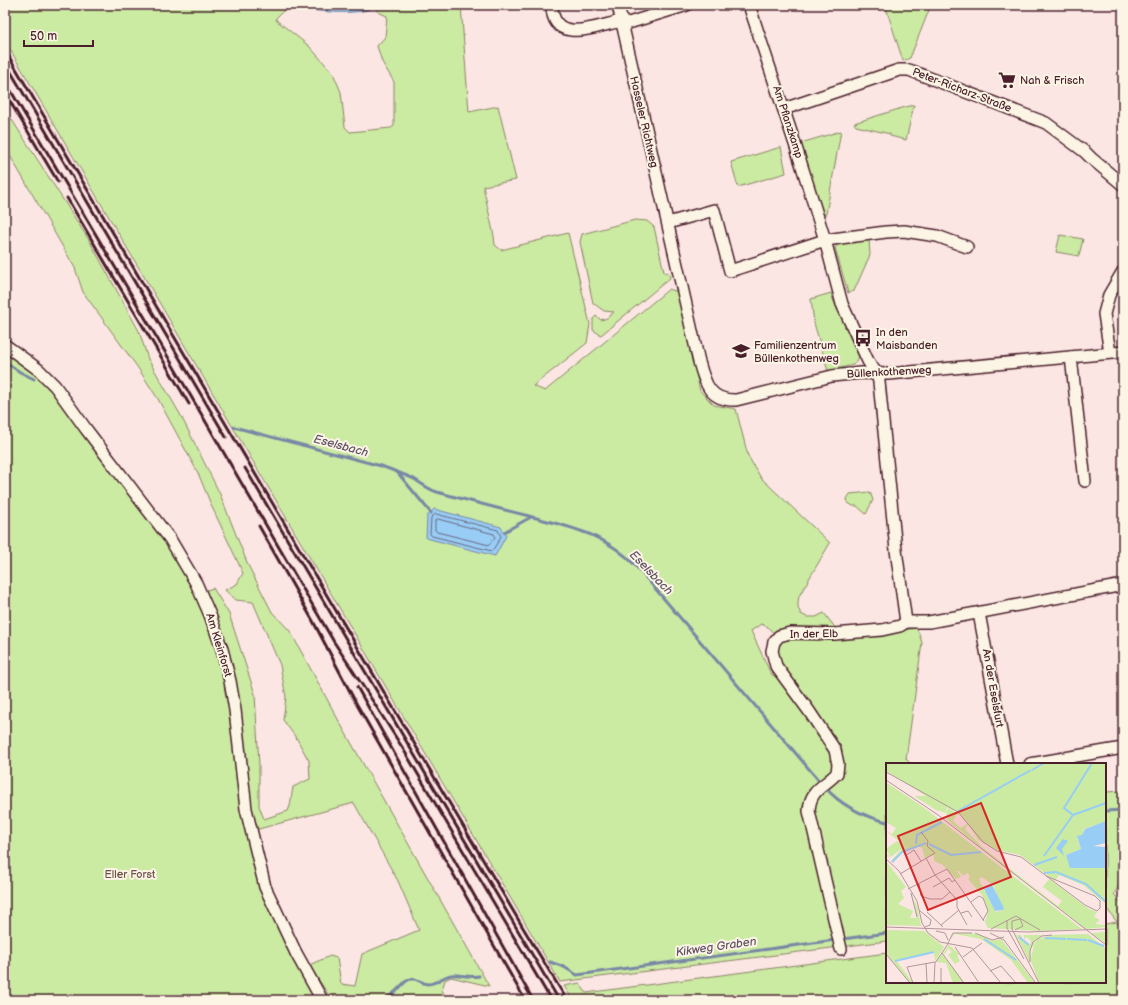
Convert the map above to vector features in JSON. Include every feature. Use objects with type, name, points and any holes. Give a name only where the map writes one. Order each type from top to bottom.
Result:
[{"type":"street","points":[[552,5],[555,21],[563,28],[576,31],[621,23],[687,5]]},
{"type":"street","name":"Hasseler Richtweg","points":[[618,5],[699,362],[705,383],[712,392]]},
{"type":"street","name":"Am Pflanzkamp","points":[[749,5],[784,109],[825,240],[842,304],[868,361],[877,374]]},
{"type":"street","name":"Peter-Richarz-Straße","points":[[784,109],[899,70],[909,70],[1046,123],[1085,152],[1123,185]]},
{"type":"street","points":[[668,223],[714,210],[730,271],[825,240],[870,233],[904,231],[937,236],[967,247]]},
{"type":"street","points":[[1110,353],[1104,314],[1109,295],[1123,271]]},
{"type":"street","name":"Am Kleinforst","points":[[5,346],[39,370],[55,386],[170,539],[196,583],[213,622],[230,681],[235,710],[246,809],[265,887],[296,954],[322,1000]]},
{"type":"street","name":"Büllenkothenweg","points":[[712,392],[724,399],[736,400],[832,376],[861,373],[890,374],[1123,352]]},
{"type":"street","points":[[1071,357],[1085,481]]},
{"type":"street","points":[[877,374],[887,452],[896,550],[906,622]]},
{"type":"street","name":"In der Elb","points":[[840,943],[809,811],[810,800],[815,792],[837,773],[838,760],[835,750],[810,711],[776,666],[772,651],[774,642],[779,636],[790,633],[834,634],[882,630],[900,626],[906,622],[929,622],[1123,585]]},
{"type":"street","name":"An der Eselsfurt","points":[[980,613],[1006,763]]},
{"type":"street","points":[[1036,763],[1123,748]]},
{"type":"green space","points":[[5,5],[288,6],[276,18],[276,20],[309,46],[333,73],[341,92],[345,127],[350,132],[391,128],[394,126],[394,82],[382,62],[377,46],[385,37],[387,16],[378,12],[375,7],[376,5],[461,5],[469,112],[498,106],[516,180],[483,186],[495,245],[501,250],[568,233],[590,324],[587,343],[533,386],[545,391],[669,289],[678,292],[700,391],[714,405],[736,409],[748,456],[761,478],[830,543],[799,596],[798,608],[801,614],[807,617],[816,617],[824,613],[837,630],[776,636],[768,627],[761,624],[751,631],[771,674],[777,678],[780,676],[839,764],[783,675],[776,643],[790,637],[849,639],[916,628],[919,633],[922,643],[906,759],[910,763],[886,763],[886,941],[560,982],[5,41]]},
{"type":"green space","points":[[884,5],[931,5],[910,58],[903,61],[887,11]]},
{"type":"green space","points":[[914,105],[906,140],[890,136],[890,134],[856,126],[854,123],[902,108]]},
{"type":"green space","points":[[5,109],[89,240],[139,331],[148,359],[180,414],[220,494],[248,565],[272,612],[290,631],[340,723],[489,986],[451,977],[445,980],[442,990],[447,1000],[332,1000],[309,965],[330,956],[337,958],[341,984],[355,986],[362,954],[419,930],[398,881],[354,803],[255,830],[236,687],[204,591],[213,588],[229,614],[255,694],[259,765],[259,806],[264,819],[288,811],[293,787],[310,779],[309,761],[297,739],[283,720],[286,697],[280,665],[253,602],[236,600],[225,590],[237,584],[243,573],[198,473],[158,399],[138,368],[83,292],[75,268],[5,147]]},
{"type":"green space","points":[[841,131],[826,214],[823,215],[801,143]]},
{"type":"green space","points":[[781,147],[786,173],[738,187],[731,162]]},
{"type":"green space","points":[[635,220],[647,221],[654,227],[664,272],[669,273],[670,278],[601,335],[593,330],[593,319],[596,316],[601,320],[607,318],[614,312],[604,311],[593,303],[580,242],[582,234]]},
{"type":"green space","points":[[1060,235],[1083,239],[1079,256],[1056,252]]},
{"type":"green space","points":[[869,240],[870,255],[854,291],[848,293],[835,248],[838,244]]},
{"type":"green space","points":[[831,293],[859,357],[853,365],[828,371],[814,323],[811,299]]},
{"type":"green space","name":"Eller Forst","points":[[5,349],[38,372],[134,495],[194,584],[221,650],[262,887],[319,1000],[5,1000]]},
{"type":"green space","points":[[870,492],[873,500],[866,514],[857,506],[853,506],[848,503],[847,499],[850,494]]},
{"type":"green space","points":[[1123,791],[1123,878],[1114,894],[1123,905],[1123,928],[1121,924],[1117,923],[1123,931],[1123,1000],[573,1000],[564,986],[580,983],[586,993],[886,953],[886,983],[1106,983],[1106,924],[1117,922],[1107,909],[1106,910],[1106,792]]},
{"type":"water","points":[[285,5],[376,5],[359,12],[332,12]]},
{"type":"water","points":[[434,509],[501,527],[506,536],[495,556],[426,538],[427,516]]},
{"type":"waterway","name":"Eselsbach","points":[[5,362],[34,379]]},
{"type":"waterway","name":"Eselsbach","points":[[234,427],[381,466],[414,479],[437,492],[571,527],[611,545],[636,566],[821,783]]},
{"type":"waterway","points":[[398,473],[431,513]]},
{"type":"waterway","points":[[504,532],[531,517]]},
{"type":"waterway","name":"Eselsbach","points":[[825,787],[845,805],[869,817],[886,822]]},
{"type":"waterway","name":"Eselsbach","points":[[1106,811],[1123,810]]},
{"type":"waterway","name":"Kikweg Graben","points":[[550,962],[564,967],[577,975],[886,933]]},
{"type":"waterway","name":"Kikweg Graben","points":[[385,1000],[406,981],[411,979],[431,984],[451,975],[471,977],[479,976]]},
{"type":"railway","points":[[5,50],[567,1000]]},
{"type":"railway","points":[[5,62],[226,437]]},
{"type":"railway","points":[[5,81],[334,642],[402,747],[551,1000]]},
{"type":"railway","points":[[5,93],[58,182]]},
{"type":"railway","points":[[67,198],[189,404]]},
{"type":"railway","points":[[245,468],[559,1000]]},
{"type":"railway","points":[[259,526],[313,621],[356,703],[525,1000]]},
{"type":"railway","points":[[357,687],[533,1000]]},
{"type":"place","name":"Nah & Frisch","points":[[1007,80]]},
{"type":"place","name":"In den Maisbanden","points":[[863,338]]},
{"type":"place","name":"Familienzentrum Büllenkothenweg","points":[[741,351]]}]
